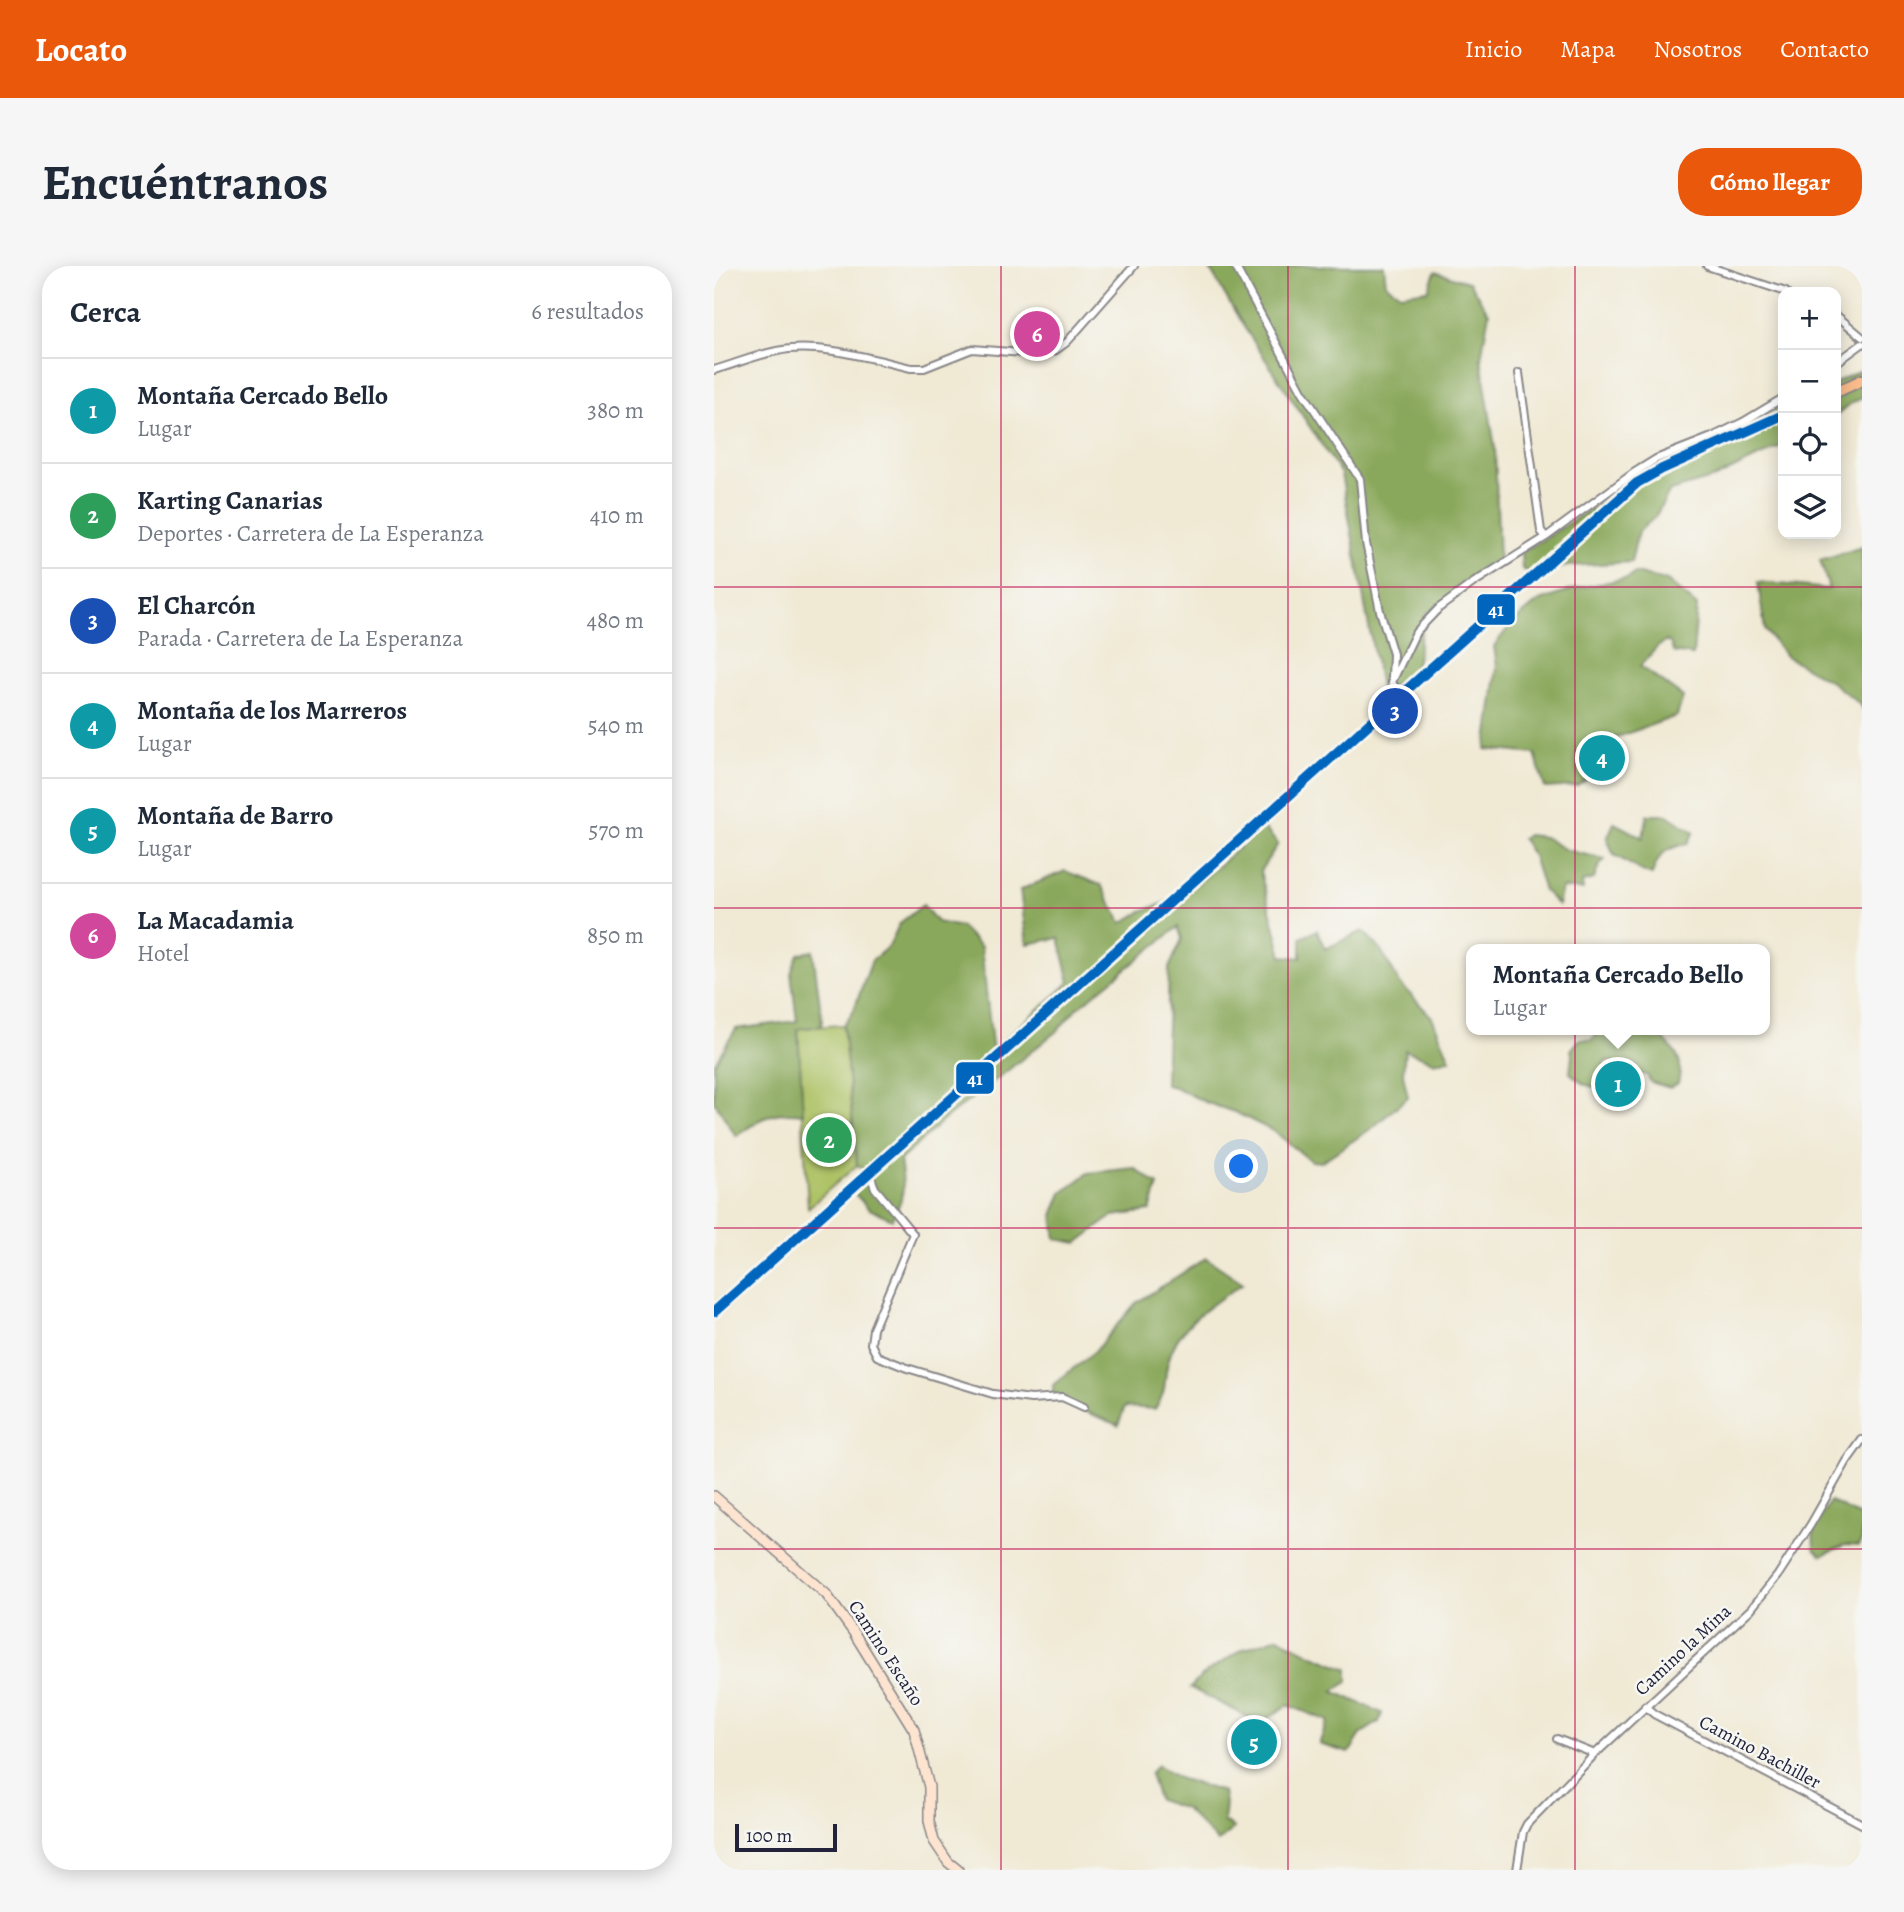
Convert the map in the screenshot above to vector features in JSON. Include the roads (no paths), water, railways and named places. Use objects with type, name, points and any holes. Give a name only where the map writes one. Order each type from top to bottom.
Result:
[{"type":"main road","points":[[1841,390],[1862,380]]},
{"type":"main road","points":[[714,1312],[1637,483],[1662,468],[1778,417]]},
{"type":"main road","name":"Camino Escaño","points":[[714,1496],[826,1594],[854,1633],[914,1730],[929,1787],[929,1821],[934,1841],[948,1862],[958,1870]]},
{"type":"street","points":[[714,370],[792,349],[832,351],[911,368],[924,368],[972,349],[1037,354],[1056,350],[1067,342],[1133,266]]},
{"type":"street","points":[[1235,266],[1302,391],[1360,479],[1366,544],[1380,611],[1393,654],[1392,682],[1400,696]]},
{"type":"street","points":[[1706,266],[1778,289]]},
{"type":"street","points":[[1841,319],[1862,337]]},
{"type":"street","points":[[1841,359],[1862,344]]},
{"type":"street","points":[[1519,373],[1541,531],[1546,537]]},
{"type":"street","points":[[1392,682],[1416,632],[1439,608],[1473,583],[1546,537],[1635,471],[1656,459],[1743,422],[1778,401]]},
{"type":"street","points":[[869,1172],[875,1188],[913,1234],[873,1329],[870,1343],[877,1356],[993,1394],[1031,1399],[1062,1397],[1084,1407]]},
{"type":"street","name":"Camino la Mina","points":[[1517,1870],[1523,1832],[1527,1824],[1645,1706],[1751,1609],[1811,1524],[1862,1440]]},
{"type":"street","name":"Camino Bachiller","points":[[1645,1706],[1654,1714],[1862,1824]]},
{"type":"street","points":[[1557,1739],[1595,1754]]},
{"type":"place","name":"La Macadamia","points":[[1037,334]]},
{"type":"place","name":"El Charcón","points":[[1395,711]]},
{"type":"place","name":"Montaña de los Marreros","points":[[1602,758]]},
{"type":"place","name":"Montaña Cercado Bello","points":[[1618,1084]]},
{"type":"place","name":"Karting Canarias","points":[[829,1140]]},
{"type":"place","name":"Montaña de Barro","points":[[1254,1742]]}]
